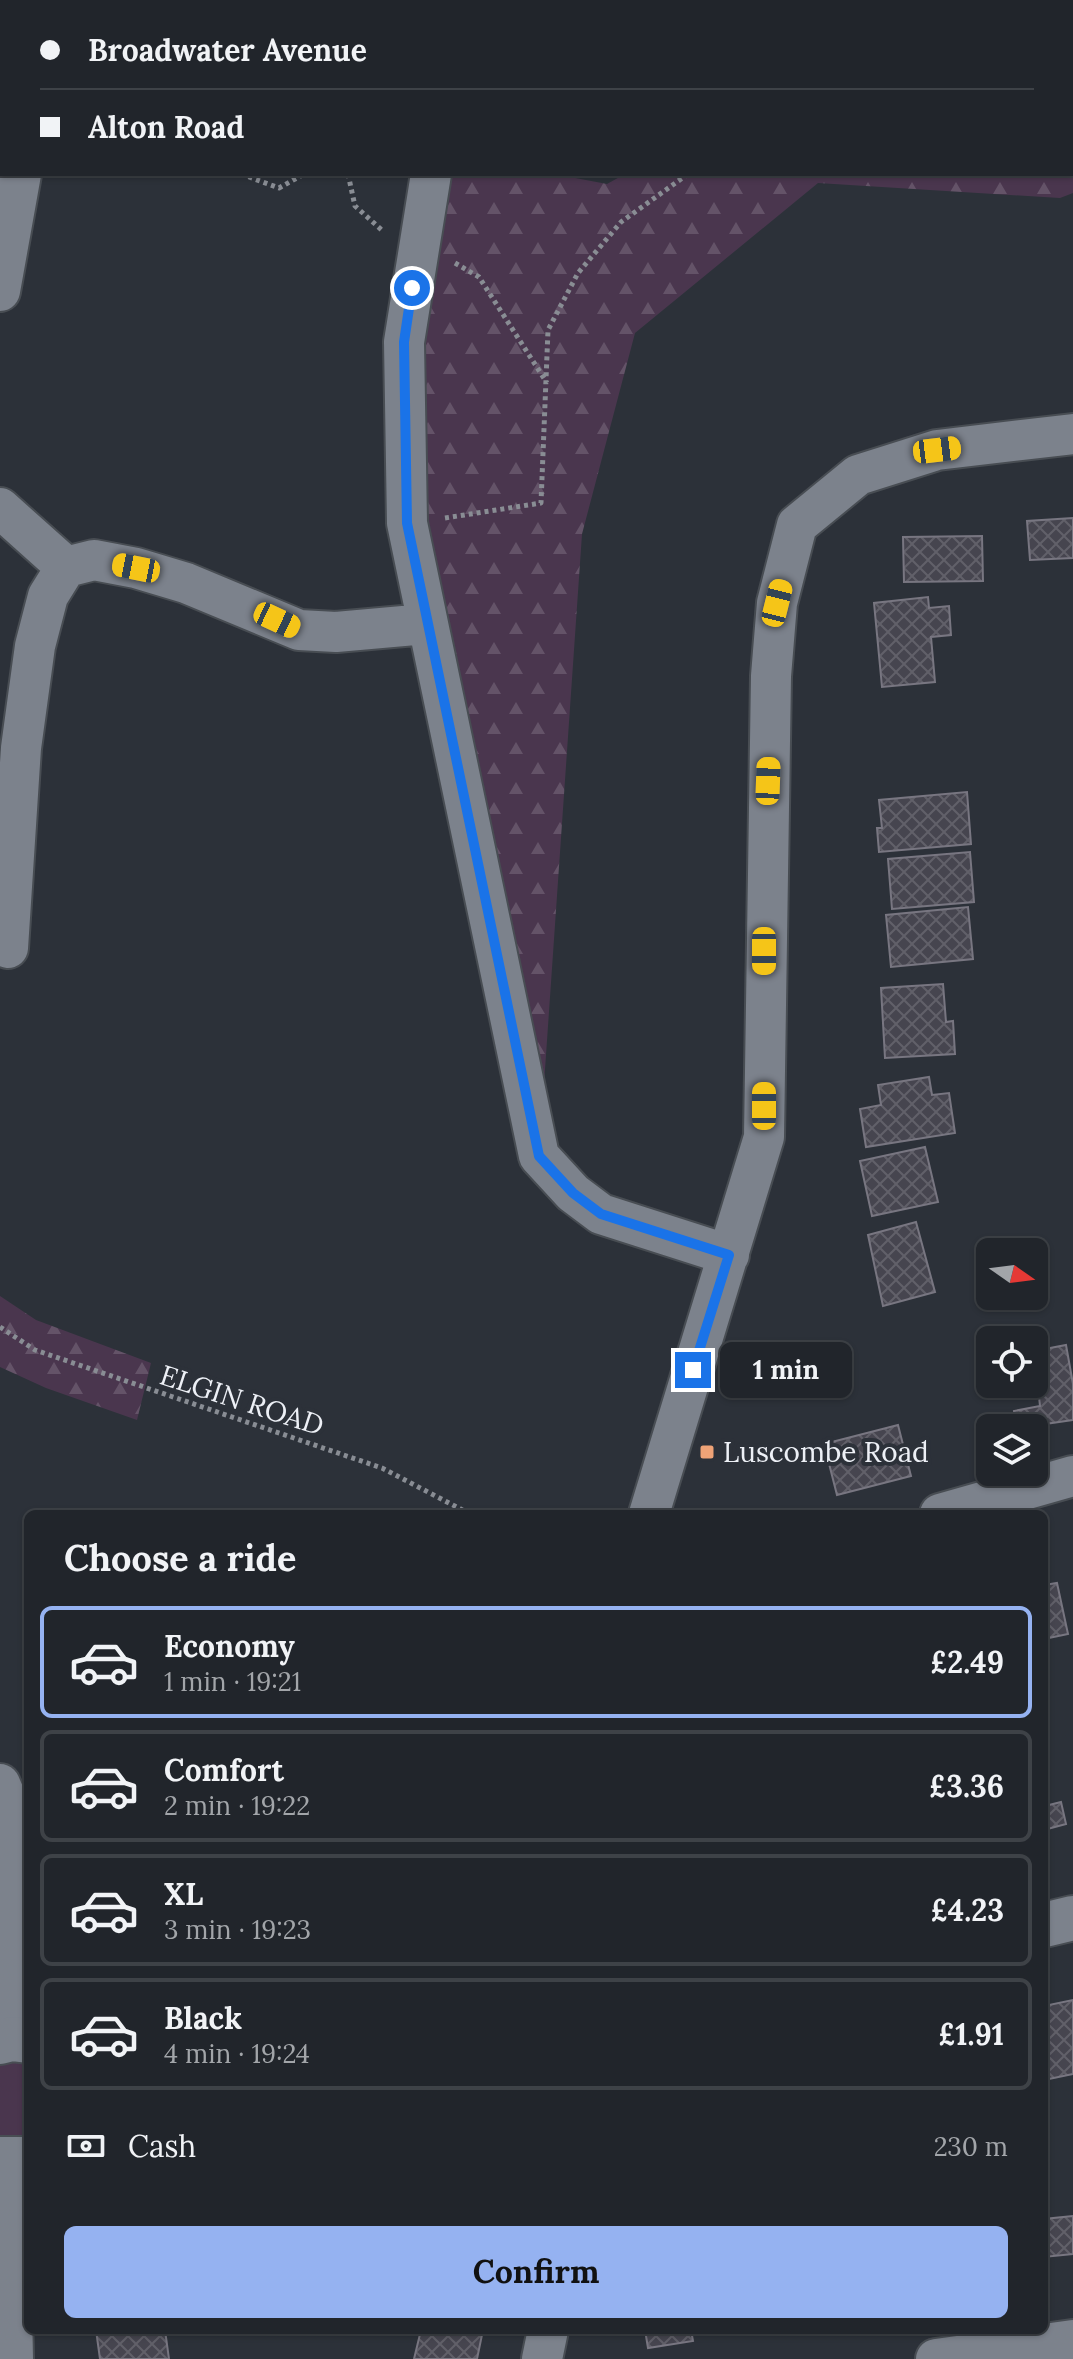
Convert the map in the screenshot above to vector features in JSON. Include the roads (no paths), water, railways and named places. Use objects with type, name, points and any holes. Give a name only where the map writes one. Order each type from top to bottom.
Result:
[{"type":"street","points":[[0,291],[21,176]]},
{"type":"street","points":[[431,176],[404,342],[407,523],[539,1156],[573,1193],[601,1214],[729,1255]]},
{"type":"street","points":[[650,1510],[764,1137],[771,676],[777,603],[797,525],[858,475],[937,450],[1073,434]]},
{"type":"street","points":[[0,508],[66,567]]},
{"type":"street","points":[[8,948],[21,748],[35,646],[48,596],[66,567],[94,560],[136,568],[186,583],[299,630],[336,632],[426,624]]},
{"type":"street","points":[[954,1510],[1073,1476]]},
{"type":"street","points":[[0,1784],[16,1821],[13,2041]]},
{"type":"street","points":[[1048,1924],[1073,1918]]},
{"type":"street","points":[[12,2159],[13,2359]]},
{"type":"street","points":[[542,2359],[547,2334]]},
{"type":"street","points":[[936,2359],[1073,2340]]},
{"type":"place","name":"Luscombe Road","points":[[707,1452]]}]
